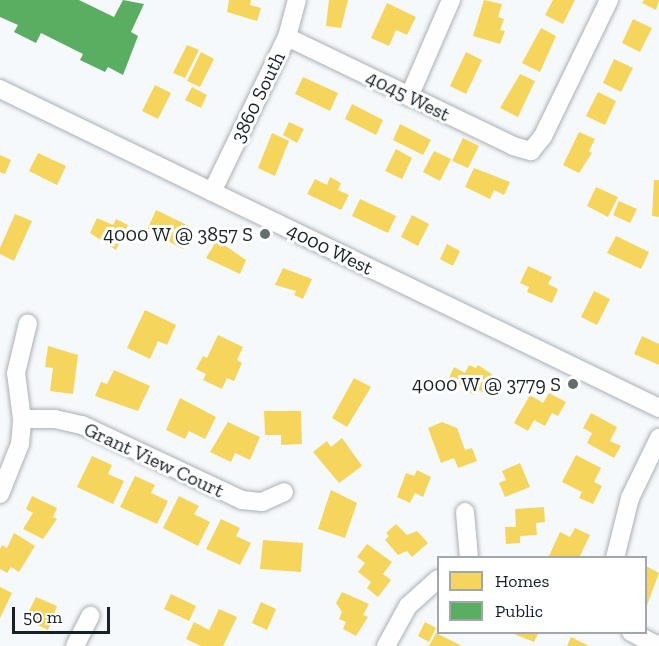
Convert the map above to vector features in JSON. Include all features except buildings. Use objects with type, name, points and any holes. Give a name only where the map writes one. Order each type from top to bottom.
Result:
[{"type":"street","name":"3860 South","points":[[212,192],[287,37],[297,0]]},
{"type":"street","points":[[409,97],[451,0]]},
{"type":"street","name":"4045 West","points":[[287,37],[513,146],[531,151],[543,136],[609,0]]},
{"type":"street","name":"4000 West","points":[[0,89],[659,408]]},
{"type":"street","points":[[0,494],[18,453],[22,418],[16,374],[28,322]]},
{"type":"street","name":"Grant View Court","points":[[22,418],[82,425],[242,500],[262,502],[284,492]]},
{"type":"street","points":[[616,556],[630,498],[659,438]]},
{"type":"street","points":[[465,512],[469,556]]},
{"type":"street","points":[[386,646],[408,606],[437,580]]},
{"type":"street","points":[[75,646],[90,616]]},
{"type":"street","points":[[633,634],[659,646]]},
{"type":"place","name":"4000 W @ 3857 S","points":[[265,234]]},
{"type":"place","name":"4000 W @ 3779 S","points":[[573,384]]}]
